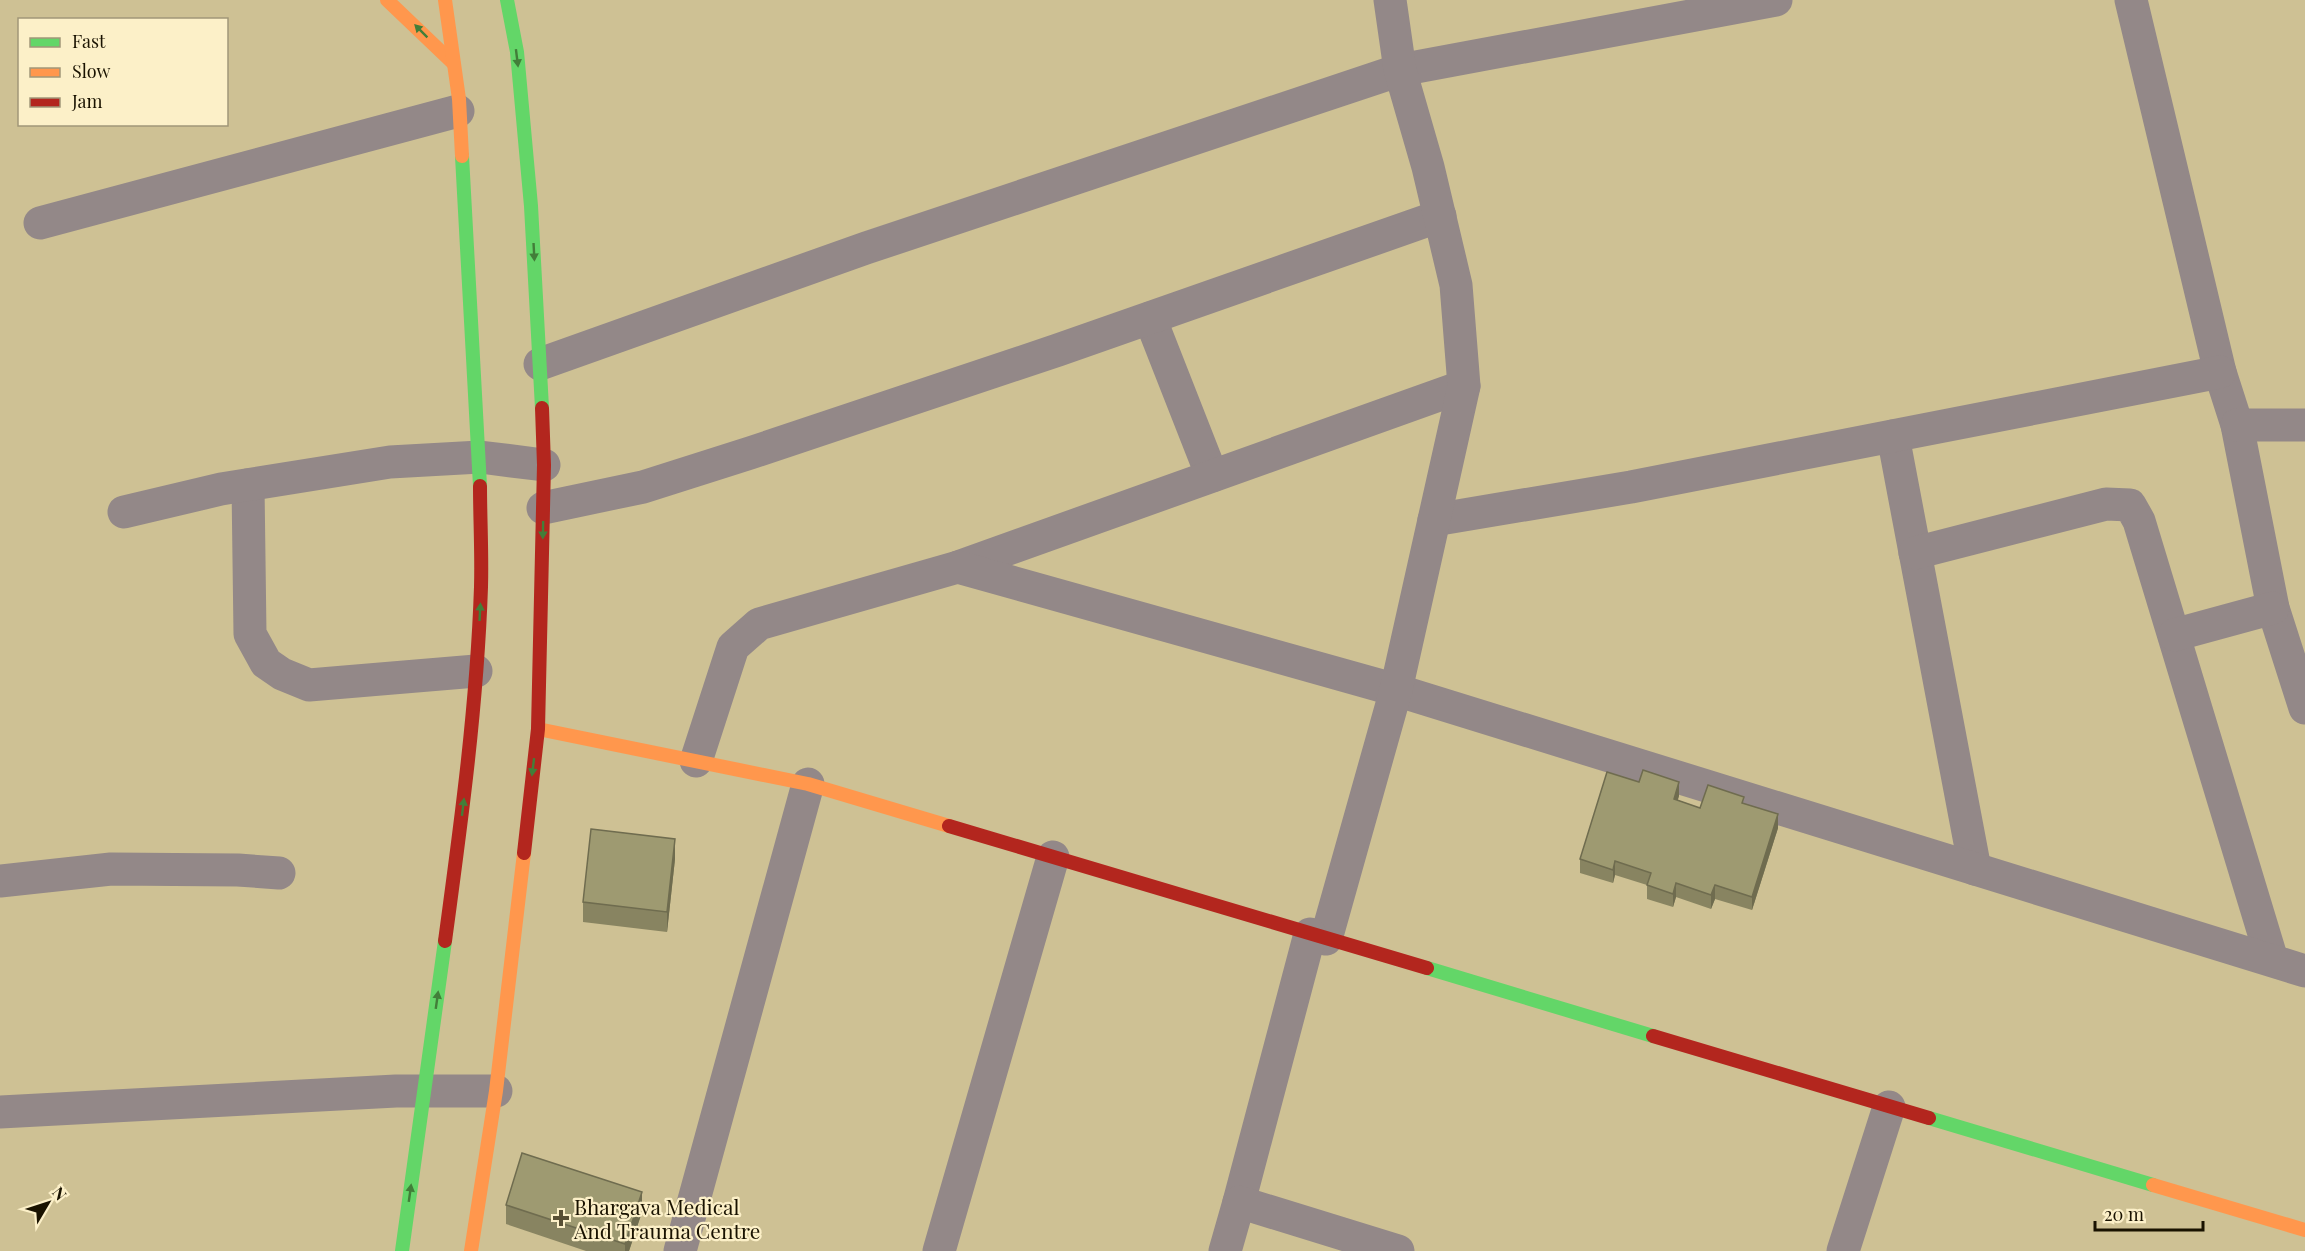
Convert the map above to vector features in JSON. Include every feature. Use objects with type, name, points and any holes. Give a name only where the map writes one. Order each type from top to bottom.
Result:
[{"type":"main road","points":[[387,0],[453,63]]},
{"type":"main road","points":[[402,1251],[463,808],[476,671],[481,585],[480,458],[467,226],[459,99],[445,0]]},
{"type":"main road","points":[[471,1251],[496,1091],[538,729],[544,465],[540,364],[531,206],[517,52],[507,0]]},
{"type":"main road","points":[[538,729],[808,784],[2305,1230]]},
{"type":"street","points":[[1225,1251],[1318,937],[1396,690],[1464,387],[1456,285],[1428,167],[1400,70],[1390,0]]},
{"type":"street","points":[[540,364],[877,244],[1400,70],[1776,0]]},
{"type":"street","points":[[2131,0],[2220,372],[2237,425],[2273,608],[2297,653],[2305,708]]},
{"type":"street","points":[[40,223],[458,111]]},
{"type":"street","points":[[543,508],[643,487],[1150,318],[1440,216]]},
{"type":"street","points":[[1150,318],[1212,476]]},
{"type":"street","points":[[1434,520],[1631,487],[2220,372]]},
{"type":"street","points":[[696,761],[733,647],[759,624],[958,567],[1464,387]]},
{"type":"street","points":[[2237,425],[2305,425]]},
{"type":"street","points":[[1893,436],[1976,869]]},
{"type":"street","points":[[124,513],[221,489],[390,462],[480,458],[544,465]]},
{"type":"street","points":[[248,485],[250,634],[266,663],[282,674],[309,685],[476,671]]},
{"type":"street","points":[[1915,553],[2106,504],[2130,505],[2139,522],[2272,960]]},
{"type":"street","points":[[958,567],[1396,690],[2305,971]]},
{"type":"street","points":[[2174,635],[2273,608]]},
{"type":"street","points":[[680,1251],[808,784]]},
{"type":"street","points":[[939,1251],[1053,857]]},
{"type":"street","points":[[0,881],[111,869],[279,873]]},
{"type":"street","points":[[0,1112],[424,1091],[496,1091]]},
{"type":"street","points":[[1843,1251],[1889,1107]]},
{"type":"street","points":[[1239,1202],[1398,1251]]},
{"type":"building","points":[[1643,770],[1679,782],[1674,799],[1700,808],[1708,785],[1744,797],[1742,803],[1778,814],[1752,897],[1715,885],[1711,895],[1676,883],[1673,894],[1647,885],[1651,873],[1615,861],[1613,870],[1580,859],[1607,772],[1639,782]]},
{"type":"building","points":[[591,829],[675,839],[667,912],[583,902]]},
{"type":"building","points":[[522,1153],[642,1192],[625,1244],[506,1205]]},
{"type":"traffic: fast","points":[[507,0],[517,52],[531,206],[542,408]]},
{"type":"traffic: fast","points":[[462,156],[480,486]]},
{"type":"traffic: fast","points":[[402,1251],[445,941]]},
{"type":"traffic: fast","points":[[1427,968],[1653,1036]]},
{"type":"traffic: fast","points":[[1929,1118],[2153,1185]]},
{"type":"traffic: slow","points":[[387,0],[453,63]]},
{"type":"traffic: slow","points":[[445,0],[459,99],[462,156]]},
{"type":"traffic: slow","points":[[538,729],[808,784],[949,826]]},
{"type":"traffic: slow","points":[[471,1251],[496,1091],[524,853]]},
{"type":"traffic: slow","points":[[2153,1185],[2305,1230]]},
{"type":"traffic: jam","points":[[524,853],[538,729],[544,465],[542,408]]},
{"type":"traffic: jam","points":[[445,941],[476,676],[481,587],[480,486]]},
{"type":"traffic: jam","points":[[949,826],[1427,968]]},
{"type":"traffic: jam","points":[[1653,1036],[1929,1118]]},
{"type":"place","name":"Bhargava Medical And Trauma Centre","points":[[561,1218]]}]
